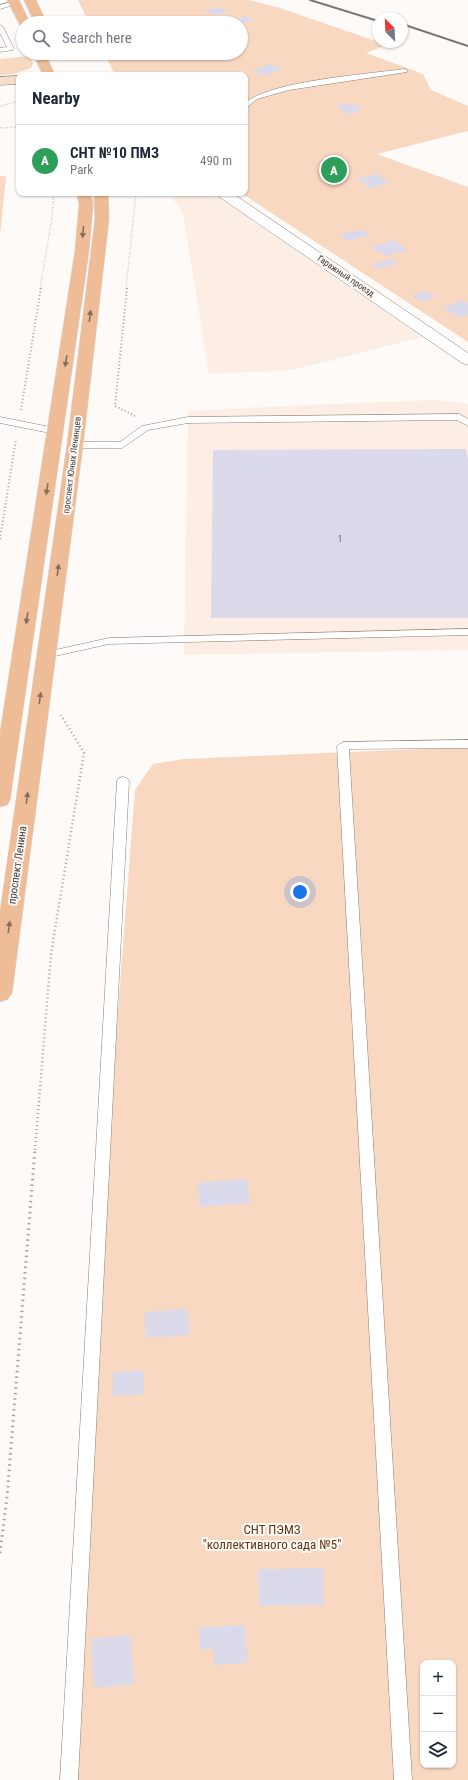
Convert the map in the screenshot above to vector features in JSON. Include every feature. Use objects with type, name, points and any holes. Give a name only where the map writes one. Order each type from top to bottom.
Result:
[{"type":"main road","points":[[30,0],[38,16]]},
{"type":"main road","points":[[14,2],[21,16]]},
{"type":"main road","points":[[42,60],[48,72]]},
{"type":"main road","points":[[0,81],[16,80]]},
{"type":"main road","name":"проспект Юных Ленинцев","points":[[3,754],[10,730],[56,431],[82,251],[86,205],[84,196]]},
{"type":"main road","name":"проспект Юных Ленинцев","points":[[35,737],[75,444],[102,219],[101,196]]},
{"type":"main road","name":"проспект Ленина","points":[[0,993],[35,737]]},
{"type":"main road","points":[[0,800],[3,754]]},
{"type":"street","name":"Гаражный проезд","points":[[227,196],[468,360]]},
{"type":"lane","points":[[0,7],[14,2]]},
{"type":"lane","points":[[0,27],[11,49],[0,50]]},
{"type":"lane","points":[[248,104],[255,98],[288,88],[405,71]]},
{"type":"lane","points":[[75,444],[122,445],[145,428],[188,420],[459,417],[468,423]]},
{"type":"lane","points":[[0,420],[56,431]]},
{"type":"lane","points":[[46,655],[109,641],[468,632]]},
{"type":"lane","points":[[403,1780],[343,746],[468,744]]},
{"type":"lane","points":[[69,1780],[123,781]]},
{"type":"path","points":[[0,106],[16,102]]},
{"type":"path","points":[[0,128],[16,127]]},
{"type":"path","points":[[0,539],[52,218],[54,196]]},
{"type":"path","points":[[129,413],[115,406],[136,196]]},
{"type":"path","points":[[0,1553],[7,1497],[51,954],[84,753],[61,717],[62,709]]},
{"type":"shaded area","points":[[171,196],[216,196],[422,337],[293,370],[209,374],[183,214]]},
{"type":"shaded area","points":[[432,400],[465,403],[468,405],[468,650],[184,655],[188,411]]},
{"type":"green space","points":[[78,0],[249,0],[280,8],[372,40],[372,48],[379,48],[366,53],[423,74],[431,90],[468,106],[468,131],[377,154],[468,187],[468,342],[246,196],[248,196],[248,72],[114,72],[108,60],[248,60],[248,16],[86,16]]},
{"type":"green space","points":[[16,57],[16,60],[31,60],[33,63],[31,68],[16,72],[14,74],[0,75],[0,59]]},
{"type":"green space","points":[[0,176],[6,176],[0,236]]},
{"type":"green space","name":"СНТ ПЭМЗ \"коллективного сада №5\"","points":[[468,747],[468,1780],[59,1780],[135,790],[153,764],[184,759]]},
{"type":"building","points":[[219,7],[228,11],[216,15],[203,11]]},
{"type":"building","points":[[248,17],[255,19],[248,22]]},
{"type":"building","points":[[269,64],[283,68],[266,76],[252,71]]},
{"type":"building","points":[[347,103],[351,105],[356,104],[362,108],[357,109],[360,112],[347,114],[336,105]]},
{"type":"building","points":[[377,174],[390,183],[370,188],[357,178]]},
{"type":"building","points":[[362,229],[370,235],[348,241],[340,235]]},
{"type":"building","points":[[393,240],[407,250],[386,256],[371,247]]},
{"type":"building","points":[[391,259],[398,263],[378,269],[371,264]]},
{"type":"building","points":[[426,291],[435,297],[421,302],[412,295]]},
{"type":"building","points":[[463,300],[468,303],[468,315],[460,318],[443,308]]},
{"type":"building","points":[[466,449],[468,460],[468,618],[211,618],[213,450]]},
{"type":"building","points":[[247,1179],[250,1203],[200,1207],[197,1183]]},
{"type":"building","points":[[188,1309],[190,1335],[146,1338],[145,1312]]},
{"type":"building","points":[[143,1370],[144,1394],[113,1396],[113,1372]]},
{"type":"building","points":[[323,1568],[324,1605],[259,1606],[258,1569]]},
{"type":"building","points":[[245,1625],[247,1663],[214,1665],[214,1649],[200,1649],[199,1627]]},
{"type":"building","points":[[130,1635],[134,1684],[94,1688],[91,1639]]},
{"type":"railway","points":[[310,0],[372,19]]},
{"type":"railway","points":[[408,26],[468,46]]},
{"type":"place","name":"СНТ №10 ПМЗ","points":[[334,170]]}]
